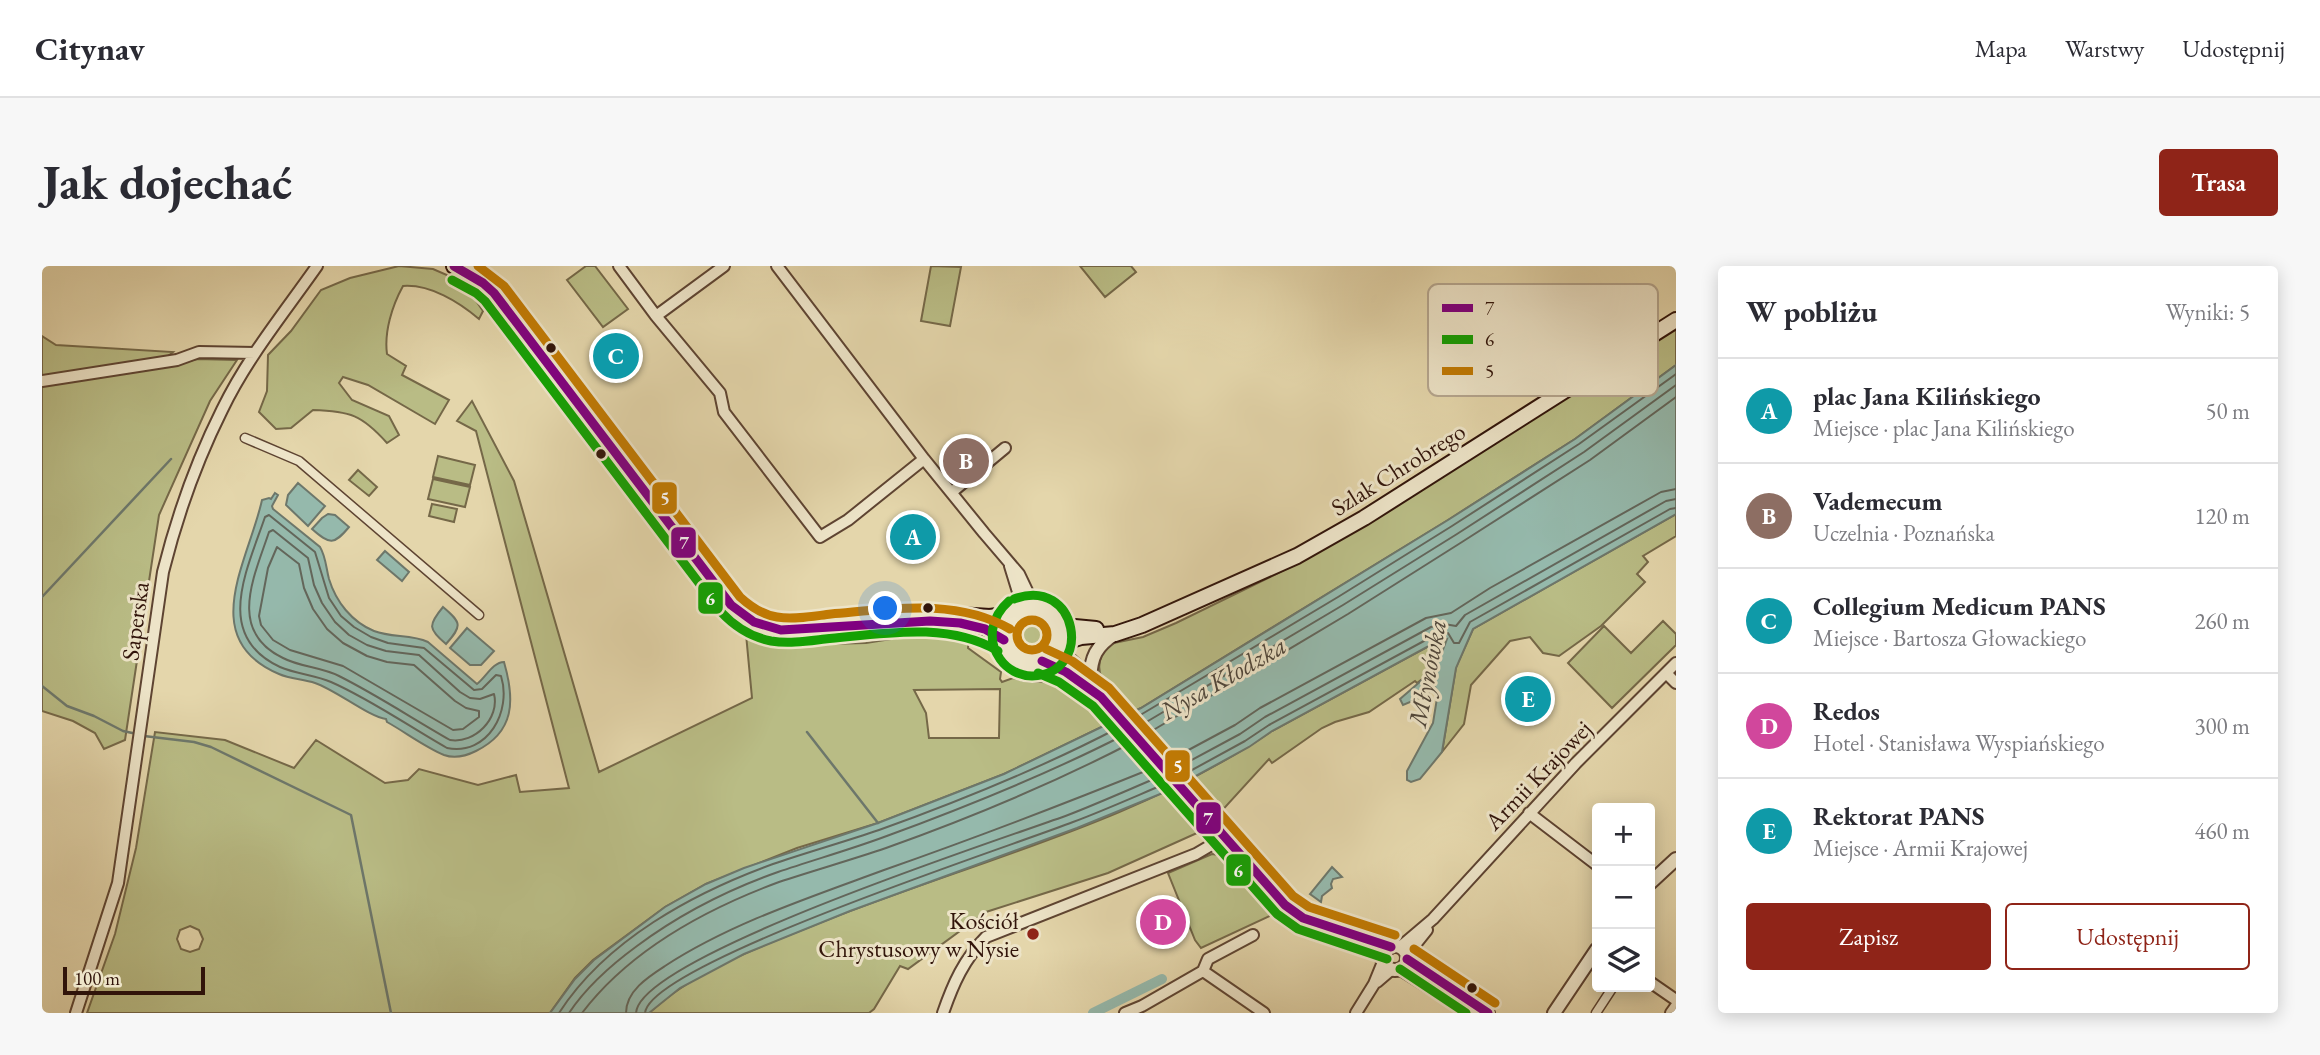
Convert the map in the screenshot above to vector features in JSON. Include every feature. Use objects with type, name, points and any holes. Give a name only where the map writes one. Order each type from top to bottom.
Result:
[{"type":"main road","points":[[461,267],[494,293],[738,612],[762,627],[781,630],[906,620],[942,614],[990,617],[1029,607],[1041,608],[1051,613],[1060,632],[1058,646],[1042,662],[1016,659],[1010,654],[1004,640],[1004,629],[1015,612]]},
{"type":"main road","name":"Szlak Chrobrego","points":[[1658,331],[1676,320]]},
{"type":"main road","name":"Szlak Chrobrego","points":[[1058,646],[1081,637],[1115,634],[1129,629],[1280,564],[1327,540],[1555,396]]},
{"type":"main road","points":[[906,620],[975,624],[1004,640]]},
{"type":"main road","name":"Szlak Chrobrego","points":[[1057,622],[1064,626],[1088,629],[1129,629]]},
{"type":"street","name":"Saperska","points":[[76,1013],[118,883],[163,572],[174,530],[219,416],[255,353],[317,266]]},
{"type":"street","points":[[619,266],[656,316],[720,393],[724,412],[820,537],[924,459]]},
{"type":"street","points":[[656,316],[724,266]]},
{"type":"street","points":[[777,266],[924,459],[1019,574],[1030,595],[1041,608]]},
{"type":"street","points":[[42,381],[177,360],[199,352],[255,353]]},
{"type":"street","points":[[245,438],[299,461],[479,615]]},
{"type":"street","points":[[952,492],[1005,448]]},
{"type":"street","points":[[1009,564],[1018,592],[1015,612]]},
{"type":"street","points":[[1095,689],[1091,659],[1095,650],[1115,634]]},
{"type":"street","points":[[1058,646],[1285,905],[1303,918],[1395,958],[1488,1013]]},
{"type":"street","points":[[1042,662],[1060,667],[1095,689]]},
{"type":"street","name":"Armii Krajowej","points":[[1356,1013],[1395,958],[1424,935],[1433,919],[1529,813],[1676,663]]},
{"type":"street","points":[[1666,673],[1676,683]]},
{"type":"street","points":[[1529,813],[1592,861]]},
{"type":"street","points":[[943,1013],[960,969],[986,937],[1196,854],[1213,844],[1221,834]]},
{"type":"street","points":[[1655,878],[1676,859]]},
{"type":"street","points":[[1125,1013],[1203,971],[1208,959],[1253,935]]},
{"type":"street","points":[[1560,1013],[1592,957]]},
{"type":"street","points":[[1395,958],[1471,1013]]},
{"type":"street","points":[[1203,971],[1264,1013]]},
{"type":"street","points":[[1655,985],[1676,1000]]},
{"type":"street","points":[[1596,1013],[1610,992]]},
{"type":"street","points":[[1554,1013],[1568,996]]},
{"type":"street","points":[[1671,1013],[1676,1006]]},
{"type":"green space","points":[[399,266],[433,269],[463,282],[483,311],[479,319],[444,295],[413,286],[403,286],[395,302],[388,328],[387,354],[406,366],[402,375],[449,400],[435,424],[368,385],[343,377],[339,383],[352,400],[389,416],[399,435],[387,443],[370,426],[354,416],[313,410],[291,428],[276,429],[259,412],[267,391],[268,355],[291,331],[321,290],[350,278]]},
{"type":"green space","points":[[586,266],[595,266],[628,309],[603,327],[567,280]]},
{"type":"green space","points":[[931,266],[961,267],[950,326],[921,321]]},
{"type":"green space","points":[[1080,266],[1131,266],[1136,272],[1105,297]]},
{"type":"green space","points":[[1676,326],[1676,365],[1658,378],[1658,337]]},
{"type":"green space","points":[[42,336],[56,345],[173,352],[167,357],[174,365],[197,359],[237,360],[210,401],[159,515],[125,740],[104,749],[95,733],[73,721],[42,711]]},
{"type":"green space","points":[[1565,396],[1634,396],[1575,439],[1448,520],[1141,708],[1004,774],[878,823],[797,848],[706,884],[665,907],[593,960],[575,978],[550,1013],[87,1013],[115,934],[136,848],[155,732],[225,740],[294,768],[316,740],[385,783],[408,780],[419,769],[478,785],[516,775],[520,792],[569,788],[476,431],[457,421],[472,401],[514,481],[599,772],[752,698],[746,634],[771,644],[789,645],[866,643],[935,632],[969,634],[968,648],[1001,672],[1002,682],[1013,678],[1059,683],[1071,688],[1076,694],[1082,693],[1091,702],[1109,689],[1101,677],[1099,666],[1109,644],[1143,637],[1307,559]],"holes":[[[1000,689],[999,738],[929,738],[926,713],[914,690]],[[190,926],[199,930],[203,939],[199,949],[190,952],[181,949],[177,939],[180,930]]]},
{"type":"green space","points":[[438,456],[475,465],[470,485],[433,477]]},
{"type":"green space","points":[[358,470],[377,487],[369,496],[349,480]]},
{"type":"green space","points":[[433,479],[470,487],[465,507],[428,499]]},
{"type":"green space","points":[[432,504],[457,509],[454,522],[429,516]]},
{"type":"green space","points":[[1676,514],[1676,536],[1643,556],[1648,562],[1637,574],[1645,582],[1601,626],[1559,656],[1543,653],[1530,637],[1510,641],[1471,685],[1464,724],[1442,752],[1456,667],[1473,629]]},
{"type":"green space","points":[[1032,616],[1046,621],[1051,635],[1046,649],[1032,654],[1018,649],[1013,635],[1018,621]]},
{"type":"green space","points":[[1663,621],[1676,634],[1676,645],[1612,708],[1568,663],[1604,626],[1631,653]]},
{"type":"green space","points":[[1448,639],[1437,664],[1424,678],[1417,683],[1415,681],[1369,712],[1322,728],[1272,763],[1269,759],[1218,815],[1210,804],[1192,818],[1198,826],[1197,833],[1108,873],[986,912],[908,969],[900,966],[869,1013],[649,1013],[689,983],[757,948],[883,899],[1055,838],[1167,791],[1438,641]]},
{"type":"green space","points":[[1212,854],[1225,856],[1265,902],[1272,915],[1201,948],[1195,940],[1168,873]]},
{"type":"water","name":"Nysa Kłodzka","points":[[1676,365],[1676,514],[1473,629],[1456,668],[1442,752],[1420,779],[1411,782],[1407,780],[1407,771],[1433,723],[1438,692],[1435,687],[1427,695],[1403,705],[1400,699],[1436,668],[1447,639],[1438,641],[1272,731],[1249,747],[1170,790],[744,954],[680,988],[649,1013],[550,1013],[575,979],[594,960],[665,907],[706,884],[744,868],[878,823],[1004,774],[1141,708],[1448,520],[1575,439],[1634,396],[1658,396],[1658,378]]},
{"type":"water","points":[[298,483],[325,506],[308,526],[286,505],[288,495]]},
{"type":"water","points":[[275,493],[278,495],[273,509],[320,547],[336,596],[359,622],[374,631],[428,642],[477,684],[493,667],[504,662],[510,689],[509,714],[505,725],[489,743],[464,756],[444,755],[422,744],[386,719],[371,714],[323,686],[279,674],[254,659],[239,640],[234,619],[234,596],[262,500],[271,499]]},
{"type":"water","points":[[328,514],[335,515],[349,527],[332,541],[312,529]]},
{"type":"water","points":[[385,551],[409,572],[402,581],[377,560]]},
{"type":"water","points":[[443,607],[458,625],[446,644],[432,627]]},
{"type":"water","points":[[467,628],[494,651],[481,665],[470,665],[450,648]]},
{"type":"water","points":[[1332,867],[1342,877],[1333,879],[1332,888],[1322,896],[1321,902],[1310,894]]},
{"type":"pier","points":[[1125,712],[1174,768],[1179,770],[1188,784],[1172,792],[1123,739],[1109,720]]},
{"type":"waterway","points":[[42,597],[171,459]]},
{"type":"waterway","points":[[42,686],[67,706],[123,731],[137,734]]},
{"type":"waterway","points":[[807,732],[878,823]]},
{"type":"waterway","points":[[144,736],[194,742],[211,747],[351,815],[391,1013]]},
{"type":"waterway","name":"Młynówka","points":[[1093,1013],[1162,979]]},
{"type":"transit line","name":"7","points":[[454,266],[483,283],[494,293],[731,605],[754,622],[781,630],[930,621],[960,623],[985,629],[1004,640]]},
{"type":"transit line","name":"5","points":[[478,266],[504,286],[740,597],[753,607],[772,616],[791,618],[900,608],[945,609],[989,619],[1010,629]]},
{"type":"transit line","name":"6","points":[[452,280],[485,301],[721,612],[738,627],[764,639],[785,642],[891,633],[936,633],[978,642],[998,651]]},
{"type":"transit line","name":"6","points":[[1009,601],[998,614],[993,628],[993,644],[1000,659],[1010,669],[1022,675],[1032,676],[1052,671],[1065,660],[1071,644],[1071,628],[1064,612],[1053,601],[1036,595],[1014,599]]},
{"type":"transit line","name":"5","points":[[1032,620],[1043,624],[1047,635],[1043,646],[1032,650],[1021,646],[1017,635],[1021,624],[1032,620]]},
{"type":"transit line","name":"5","points":[[1046,649],[1072,661],[1109,688],[1293,896],[1309,907],[1395,935]]},
{"type":"transit line","name":"7","points":[[1042,661],[1066,672],[1101,697],[1285,905],[1303,918],[1391,947]]},
{"type":"transit line","name":"6","points":[[1038,673],[1059,682],[1093,706],[1277,914],[1298,929],[1387,959]]},
{"type":"transit line","name":"5","points":[[1414,949],[1495,1003]]},
{"type":"transit line","name":"7","points":[[1407,959],[1488,1013]]},
{"type":"transit line","name":"6","points":[[1400,969],[1466,1013]]},
{"type":"place","name":"Collegium Medicum PANS","points":[[616,356]]},
{"type":"place","name":"Vademecum","points":[[966,461]]},
{"type":"place","name":"plac Jana Kilińskiego","points":[[913,537]]},
{"type":"place","name":"Rektorat PANS","points":[[1528,699]]},
{"type":"place","name":"Redos","points":[[1163,922]]},
{"type":"place","name":"Kościół Chrystusowy w Nysie","points":[[1033,934]]}]
